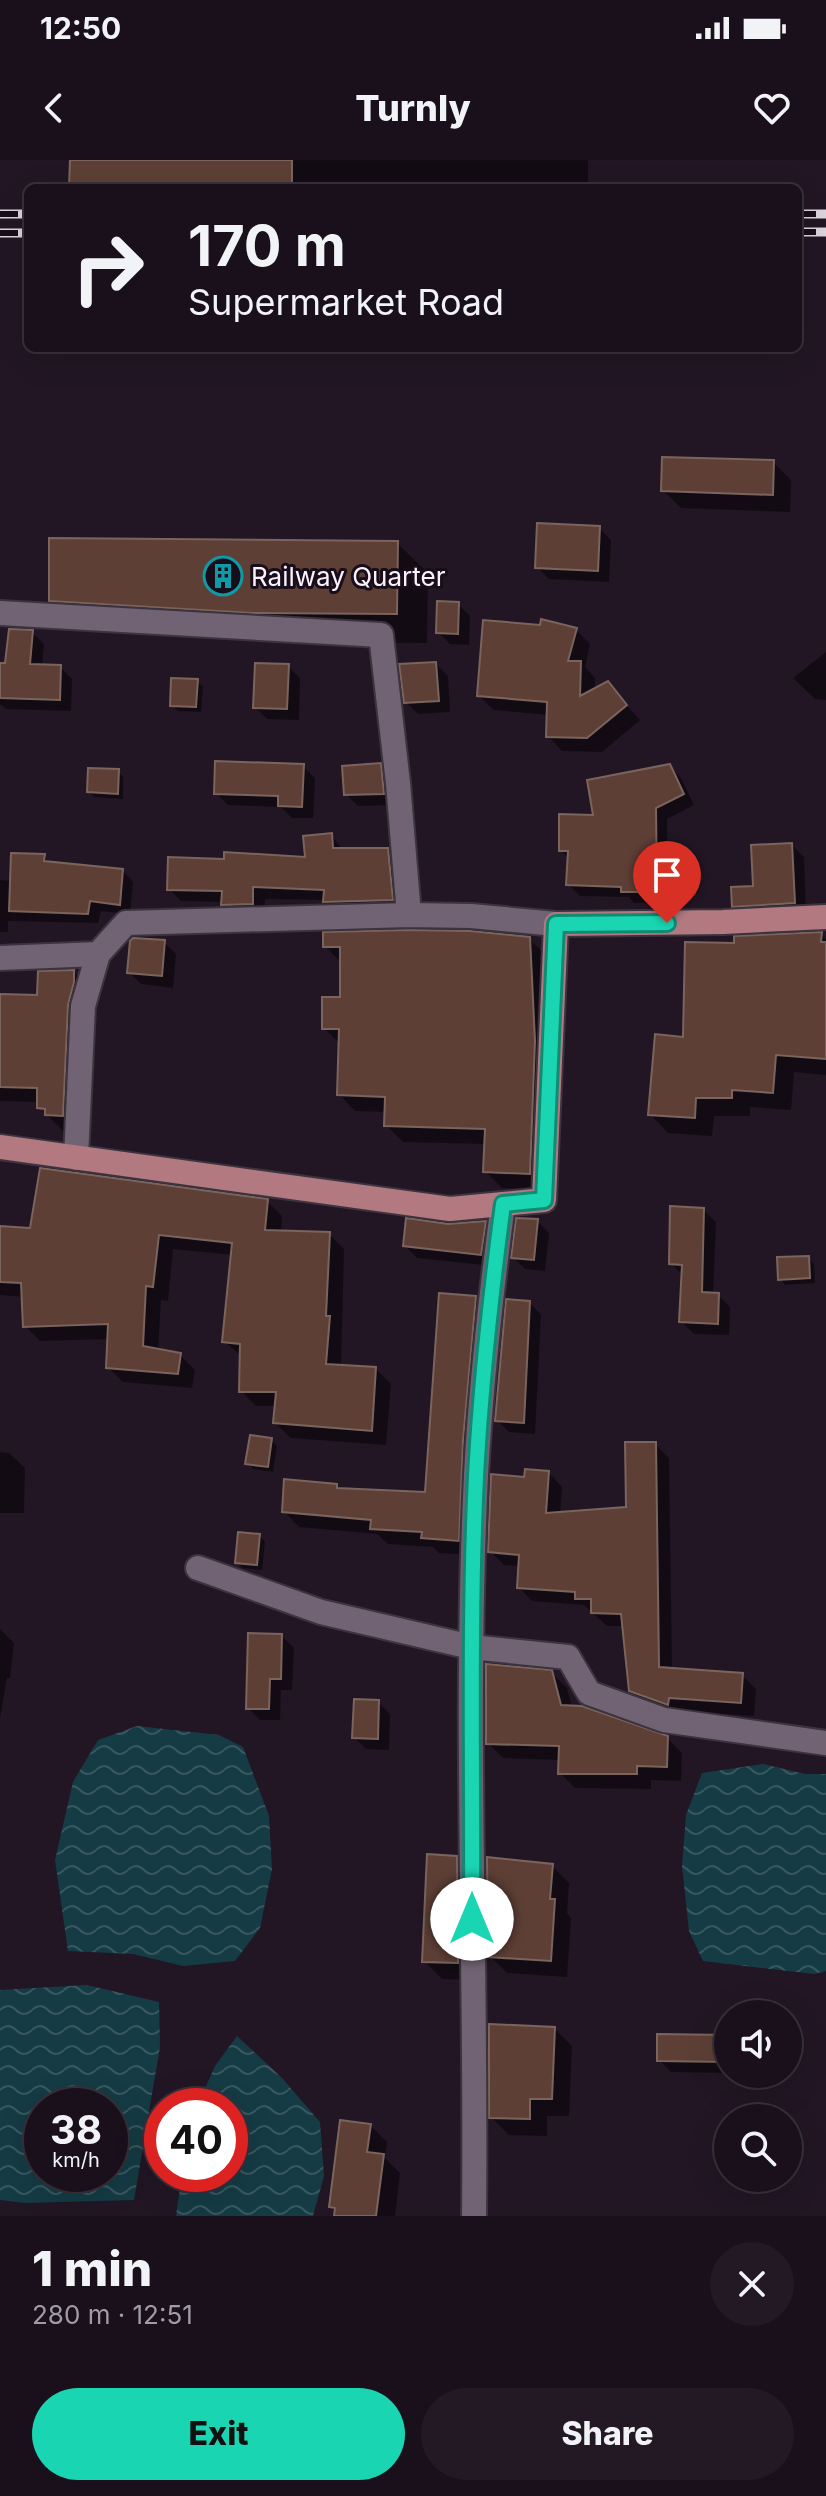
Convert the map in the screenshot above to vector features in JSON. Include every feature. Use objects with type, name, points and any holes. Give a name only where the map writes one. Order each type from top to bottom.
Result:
[{"type":"main road","points":[[0,1147],[450,1209],[544,1200],[556,924],[826,917]]},
{"type":"street","points":[[0,613],[381,635],[409,915]]},
{"type":"street","points":[[76,1158],[83,1006],[98,954],[126,923],[409,915],[471,916],[556,924]]},
{"type":"street","points":[[0,958],[98,954]]},
{"type":"street","points":[[474,2216],[471,1647],[476,1476],[483,1373],[503,1204]]},
{"type":"street","points":[[198,1568],[321,1612],[471,1647],[568,1657],[589,1693],[664,1720],[826,1743]]},
{"type":"water","points":[[137,1726],[219,1735],[243,1747],[269,1816],[272,1869],[260,1928],[235,1961],[183,1966],[133,1954],[68,1951],[55,1860],[73,1782],[98,1740]]},
{"type":"water","points":[[763,1764],[805,1774],[826,1774],[826,1971],[814,1974],[703,1961],[689,1931],[682,1866],[686,1815],[702,1773]]},
{"type":"water","points":[[87,1985],[159,2002],[160,2047],[153,2088],[144,2088],[144,2141],[134,2200],[25,2203],[0,2200],[0,1990]]},
{"type":"water","points":[[237,2036],[282,2078],[320,2122],[324,2176],[313,2216],[176,2216],[179,2192],[248,2192],[248,2088],[205,2088],[215,2066]]},
{"type":"building","points":[[70,160],[292,160],[292,184],[69,184]]},
{"type":"building","points":[[662,457],[774,460],[773,495],[661,491]]},
{"type":"building","points":[[537,523],[600,526],[598,571],[535,568]]},
{"type":"building","name":"Railway Quarter","points":[[49,538],[398,541],[397,614],[252,613],[49,601]]},
{"type":"building","points":[[437,601],[459,602],[458,634],[436,633]]},
{"type":"building","points":[[541,619],[577,628],[568,661],[581,661],[580,696],[608,681],[627,705],[587,738],[546,737],[547,702],[477,696],[483,620],[540,625]]},
{"type":"building","points":[[9,629],[33,630],[30,664],[61,665],[60,700],[0,698],[0,663],[5,663]]},
{"type":"building","points":[[436,662],[439,701],[404,703],[399,664]]},
{"type":"building","points":[[255,663],[289,664],[287,709],[253,708]]},
{"type":"building","points":[[171,678],[198,679],[196,707],[170,706]]},
{"type":"building","points":[[215,761],[304,764],[302,807],[278,806],[278,796],[214,794]]},
{"type":"building","points":[[381,763],[384,794],[344,795],[342,766]]},
{"type":"building","points":[[670,764],[684,794],[656,808],[657,892],[621,892],[621,887],[566,885],[568,851],[559,851],[559,814],[593,815],[587,780]]},
{"type":"building","points":[[88,768],[119,769],[118,794],[87,792]]},
{"type":"building","points":[[332,833],[333,848],[388,848],[393,900],[323,902],[324,890],[253,887],[253,904],[221,905],[222,891],[167,890],[168,857],[224,859],[224,852],[305,857],[303,836]]},
{"type":"building","points":[[792,843],[795,903],[732,907],[731,887],[753,886],[751,845]]},
{"type":"building","points":[[11,853],[45,854],[44,861],[123,869],[120,905],[90,901],[88,914],[9,911]]},
{"type":"building","points":[[470,931],[530,937],[535,1041],[530,1174],[483,1172],[485,1129],[384,1126],[385,1097],[337,1095],[339,1029],[322,1029],[322,997],[340,997],[340,947],[323,947],[323,932]]},
{"type":"building","points":[[822,932],[821,942],[826,942],[826,1059],[776,1055],[773,1093],[732,1090],[732,1098],[696,1098],[695,1118],[648,1115],[655,1034],[683,1037],[685,942],[734,943],[734,936]]},
{"type":"building","points":[[133,938],[165,940],[162,976],[127,973],[130,941]]},
{"type":"building","points":[[74,970],[68,1005],[63,1116],[45,1115],[45,1109],[37,1108],[37,1088],[0,1087],[0,994],[37,995],[38,971]]},
{"type":"building","points":[[40,1168],[268,1199],[265,1230],[330,1232],[326,1316],[330,1316],[326,1364],[376,1367],[372,1431],[273,1423],[276,1392],[239,1392],[240,1344],[222,1342],[232,1243],[159,1235],[153,1287],[146,1286],[143,1346],[181,1353],[178,1374],[106,1368],[108,1324],[23,1327],[21,1283],[0,1282],[0,1226],[30,1228]]},
{"type":"building","points":[[670,1206],[704,1208],[702,1292],[719,1293],[718,1324],[679,1322],[682,1265],[669,1264]]},
{"type":"building","points":[[406,1218],[448,1224],[486,1221],[481,1255],[403,1246]]},
{"type":"building","points":[[516,1218],[538,1219],[534,1260],[511,1258]]},
{"type":"building","points":[[809,1256],[810,1278],[778,1280],[777,1257]]},
{"type":"building","points":[[439,1293],[476,1296],[463,1440],[459,1541],[421,1538],[422,1532],[370,1529],[371,1520],[282,1512],[284,1479],[337,1484],[337,1488],[425,1492]]},
{"type":"building","points":[[506,1299],[530,1301],[524,1423],[495,1421]]},
{"type":"building","points":[[250,1435],[272,1438],[268,1467],[245,1464]]},
{"type":"building","points":[[625,1442],[656,1442],[659,1667],[743,1673],[741,1703],[669,1698],[668,1705],[629,1691],[621,1614],[591,1613],[591,1599],[575,1599],[575,1592],[517,1588],[519,1555],[488,1552],[491,1474],[524,1477],[525,1469],[549,1471],[546,1513],[626,1507]]},
{"type":"building","points":[[238,1532],[260,1534],[257,1565],[235,1563]]},
{"type":"building","points":[[248,1633],[282,1634],[281,1679],[270,1679],[269,1709],[246,1709]]},
{"type":"building","points":[[486,1664],[552,1670],[561,1705],[582,1706],[668,1736],[667,1767],[637,1766],[637,1774],[558,1774],[559,1746],[486,1744]]},
{"type":"building","points":[[354,1699],[379,1700],[378,1739],[352,1738]]},
{"type":"building","points":[[427,1854],[457,1856],[458,1963],[422,1962]]},
{"type":"building","points":[[487,1857],[553,1864],[550,1899],[555,1899],[551,1961],[488,1957]]},
{"type":"building","points":[[489,2024],[555,2027],[552,2099],[530,2099],[530,2119],[489,2118]]},
{"type":"building","points":[[657,2034],[714,2035],[714,2062],[657,2061]]},
{"type":"building","points":[[340,2120],[371,2124],[367,2152],[384,2154],[376,2216],[334,2216],[335,2208],[329,2207]]},
{"type":"railway","points":[[0,214],[24,214]]},
{"type":"railway","points":[[802,214],[826,214]]},
{"type":"railway","points":[[802,232],[826,232]]},
{"type":"railway","points":[[0,233],[24,233]]},
{"type":"place","name":"Railway Quarter","points":[[223,576]]},
{"type":"route","points":[[472,1919],[471,1647],[476,1476],[487,1328],[503,1204],[544,1200],[556,924],[667,923]]}]
